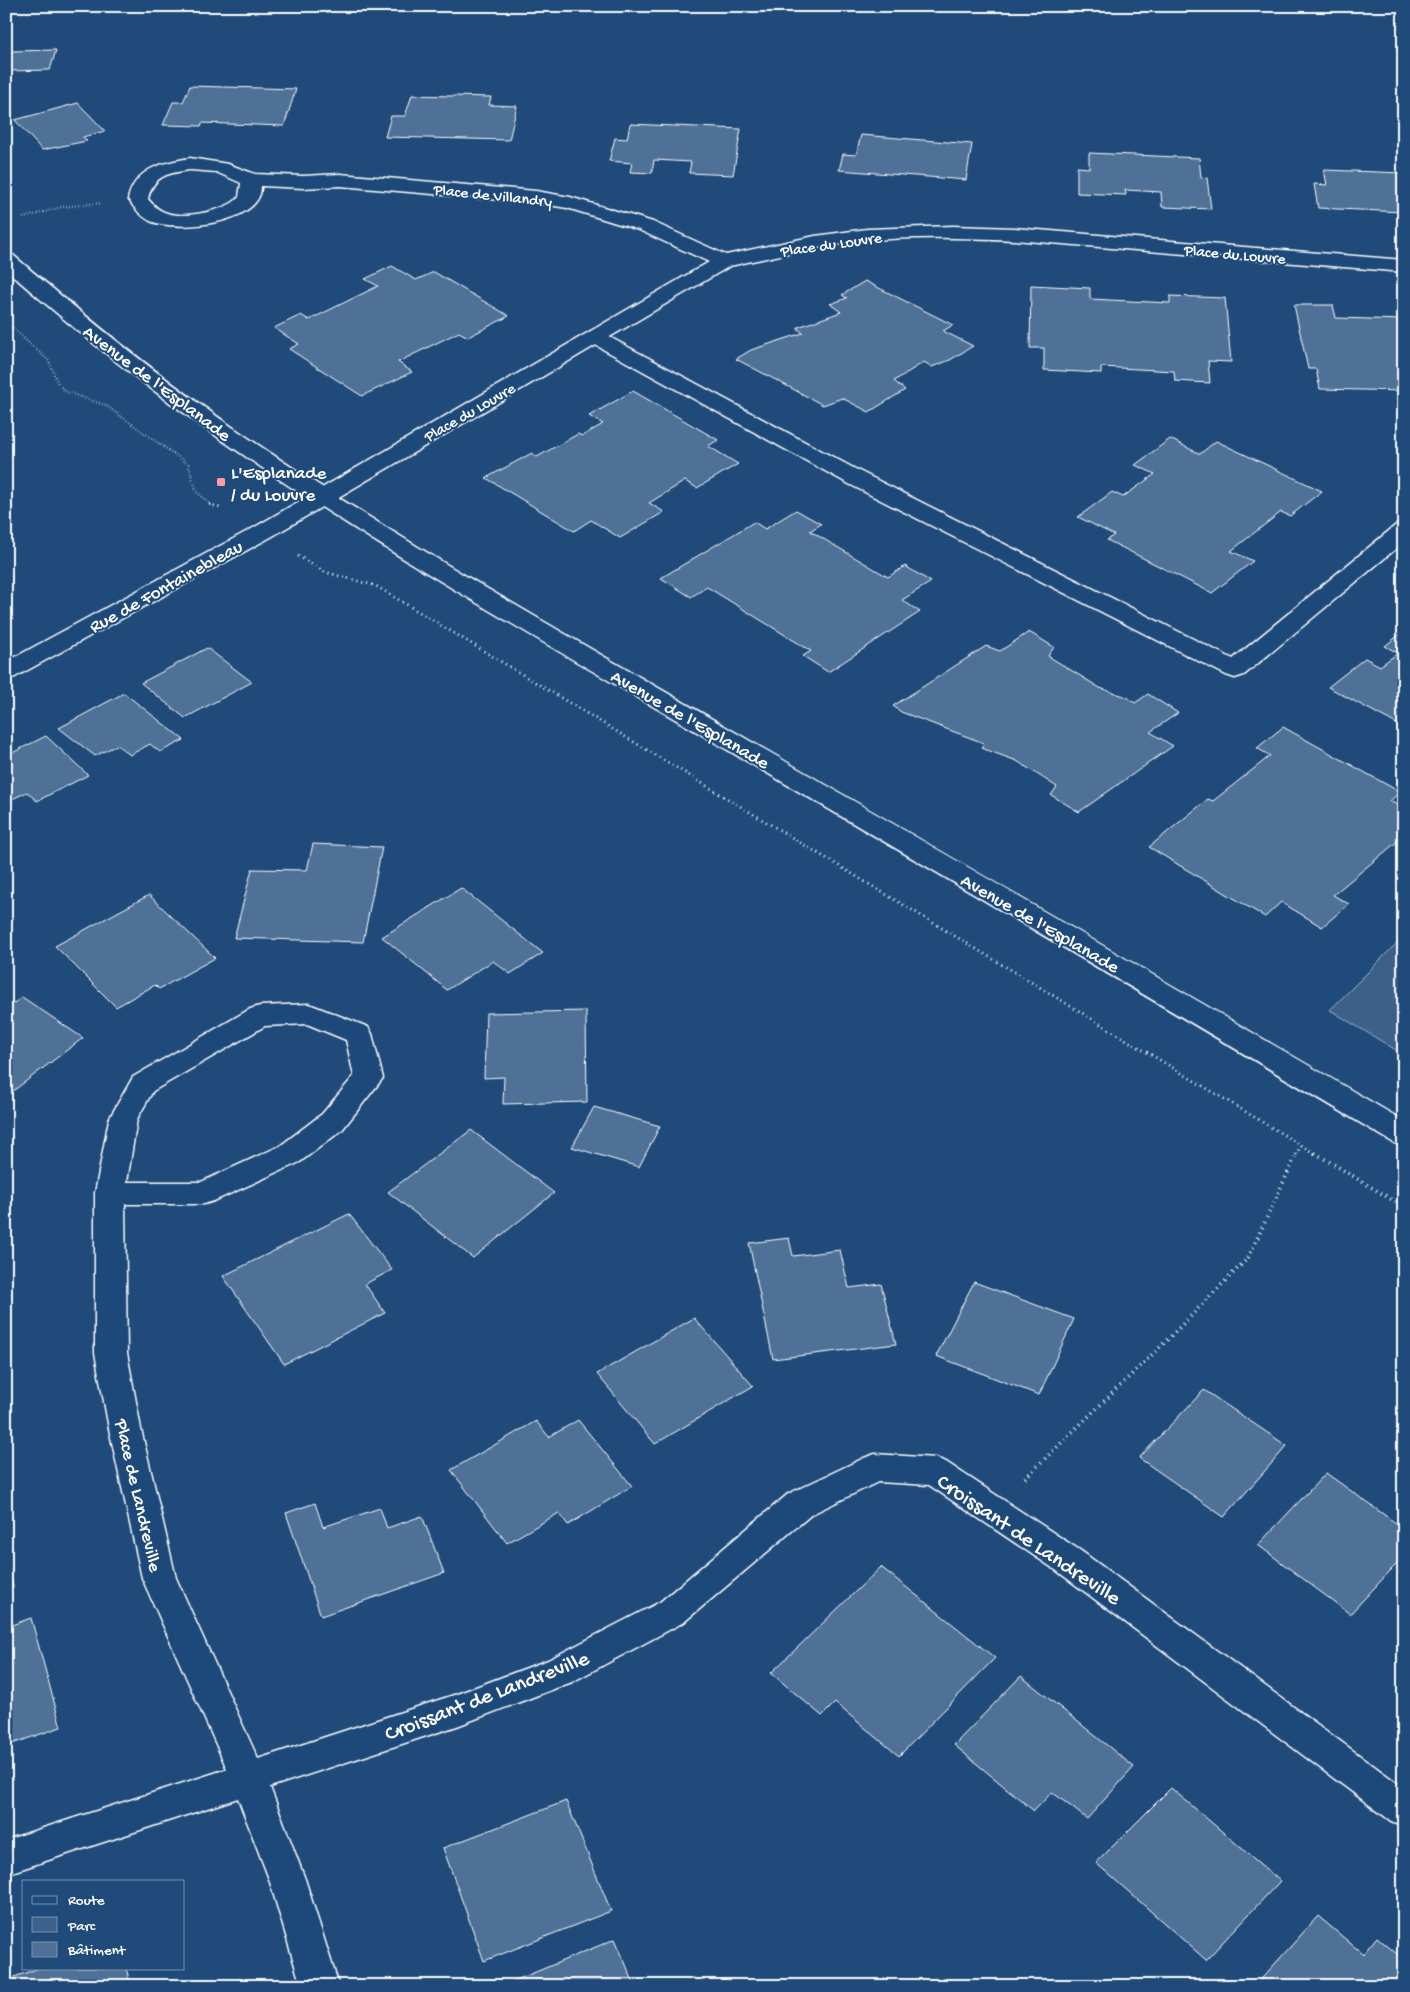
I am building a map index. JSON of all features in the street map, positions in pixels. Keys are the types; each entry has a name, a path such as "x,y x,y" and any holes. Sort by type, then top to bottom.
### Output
{"street":[{"name":"Place de Villandry","path":"251,180 253,189 248,198 236,211 218,216 178,222 159,218 146,210 138,199 140,188 146,179 158,172 172,167 207,164 222,167 251,180 303,182 340,180 536,197 570,203 646,226 724,261"},
{"name":"Place du Louvre","path":"322,496 724,261 815,242 867,235 953,232 1014,234 1404,266"},
{"name":"Avenue de l'Esplanade","path":"6,259 85,328 126,360 263,459 396,543 624,679 1404,1135"},
{"path":"595,337 853,477 1235,670 1404,530"},
{"name":"Rue de Fontainebleau","path":"6,672 263,532 322,496"},
{"name":"Place de Landreville","path":"110,1192 204,1193 290,1154 332,1122 370,1078 358,1034 309,1014 260,1016 143,1084 123,1119 110,1192 111,1352 124,1429 159,1578 249,1779"},
{"name":"Croissant de Landreville","path":"6,1857 457,1710 560,1671 672,1612 800,1504 875,1468 935,1472 1069,1561 1404,1809"},
{"path":"249,1779 286,1879 320,1986"}],"path":[{"path":"23,218 62,207 102,203"},
{"path":"6,322 49,361 58,384 66,392 105,405 119,414 188,464 192,470 195,488 200,497 210,504 230,510"},
{"path":"295,554 307,564 322,572 338,578 376,586 1404,1207"},
{"path":"992,1510 1161,1346 1248,1258 1301,1145"}],"green space":[{"path":"1404,936 1404,1055 1330,1010"}],"building":[{"path":"56,50 50,70 6,71 12,51"},
{"path":"190,86 296,89 284,126 202,123 201,126 163,125 173,102 183,102"},
{"path":"412,95 491,97 489,105 517,106 509,140 385,137 391,116 405,116"},
{"path":"78,103 105,131 83,137 87,141 42,150 15,120"},
{"path":"630,124 741,129 733,175 689,173 691,162 654,160 652,173 630,172 632,163 609,161 615,138 627,139"},
{"path":"861,135 972,144 966,180 839,170 843,154 856,155"},
{"path":"1089,153 1199,158 1201,177 1207,178 1211,209 1162,207 1161,192 1125,190 1126,195 1077,193 1077,167 1089,168"},
{"path":"1324,170 1404,173 1404,220 1402,212 1318,208 1314,184 1327,185"},
{"path":"392,266 416,280 434,272 509,316 468,337 459,332 398,362 412,372 362,396 289,349 299,344 274,328 301,315 309,320 378,286 365,279"},
{"path":"865,281 953,325 943,331 973,346 950,360 932,367 924,362 894,381 905,390 869,412 842,398 823,405 736,359 751,350 803,333 797,328 841,312 830,304 847,298 842,295"},
{"path":"1031,285 1090,288 1090,299 1170,303 1170,296 1225,298 1231,362 1208,361 1210,383 1175,381 1174,371 1101,367 1101,373 1044,370 1044,348 1030,348"},
{"path":"1294,305 1333,305 1336,318 1404,320 1404,391 1320,389 1316,369 1308,369"},
{"path":"633,391 718,440 708,446 738,464 697,488 685,481 649,503 664,512 620,538 591,520 574,531 486,478 532,453 537,457 578,434 582,436 603,424 589,416"},
{"path":"1170,439 1200,454 1216,441 1322,491 1290,516 1281,512 1231,551 1253,561 1212,593 1107,540 1114,535 1078,517 1112,492 1123,497 1155,474 1135,465"},
{"path":"796,510 821,524 810,531 888,577 905,566 931,582 902,600 920,612 828,672 803,656 811,651 707,587 691,597 661,578 754,522 765,529"},
{"path":"1404,631 1404,728 1328,687 1365,658 1380,666 1398,653 1385,646"},
{"path":"1029,632 1054,647 1048,656 1100,688 1127,697 1135,703 1148,694 1178,713 1150,732 1173,746 1079,812 1051,795 1057,787 1017,761 981,748 984,743 901,712 893,706 986,646 1000,651"},
{"path":"207,648 252,682 185,718 141,683"},
{"path":"124,693 184,740 160,752 150,744 130,755 117,745 95,756 59,728"},
{"path":"1283,727 1400,792 1390,801 1404,809 1404,836 1333,895 1349,904 1322,927 1281,902 1265,917 1149,847 1208,799 1213,801 1270,756 1257,748"},
{"path":"46,736 88,775 37,801 27,792 6,802 6,756"},
{"path":"313,844 382,847 363,942 234,938 252,869 307,870"},
{"path":"461,888 543,953 510,974 493,961 447,990 382,937"},
{"path":"149,895 215,958 159,989 155,985 116,1007 55,946"},
{"path":"22,997 83,1038 9,1094 6,1093 6,1009"},
{"path":"586,1011 587,1102 503,1104 504,1077 484,1078 486,1013"},
{"path":"594,1107 660,1126 639,1167 572,1147"},
{"path":"471,1130 554,1193 473,1258 388,1192"},
{"path":"349,1214 392,1270 365,1284 385,1313 284,1364 223,1276"},
{"path":"789,1238 793,1256 840,1250 849,1288 881,1284 896,1344 773,1359 749,1243"},
{"path":"974,1282 1074,1319 1039,1395 936,1356"},
{"path":"694,1318 753,1386 655,1444 597,1374"},
{"path":"1204,1390 1287,1446 1224,1517 1139,1458"},
{"path":"578,1420 632,1486 568,1525 559,1513 507,1543 451,1470 536,1421 549,1437"},
{"path":"1326,1473 1404,1529 1404,1556 1350,1614 1258,1545"},
{"path":"315,1503 323,1527 380,1508 387,1528 422,1516 444,1573 321,1616 286,1513"},
{"path":"6,1553 13,1587 6,1589"},
{"path":"881,1567 995,1658 899,1756 835,1703 822,1716 771,1673"},
{"path":"31,1618 61,1727 6,1746 6,1627"},
{"path":"1021,1676 1134,1767 1087,1819 1052,1792 1034,1811 954,1745"},
{"path":"1171,1788 1280,1881 1206,1960 1096,1863"},
{"path":"566,1801 611,1911 484,1961 443,1848"},
{"path":"1318,1916 1363,1954 1377,1937 1404,1960 1404,1986 1255,1986"},
{"path":"615,1939 635,1986 502,1986"},
{"path":"34,1970 127,1970 131,1986 10,1986 9,1979"}],"place":[{"name":"L'Esplanade / du Louvre","path":"221,482"}]}
